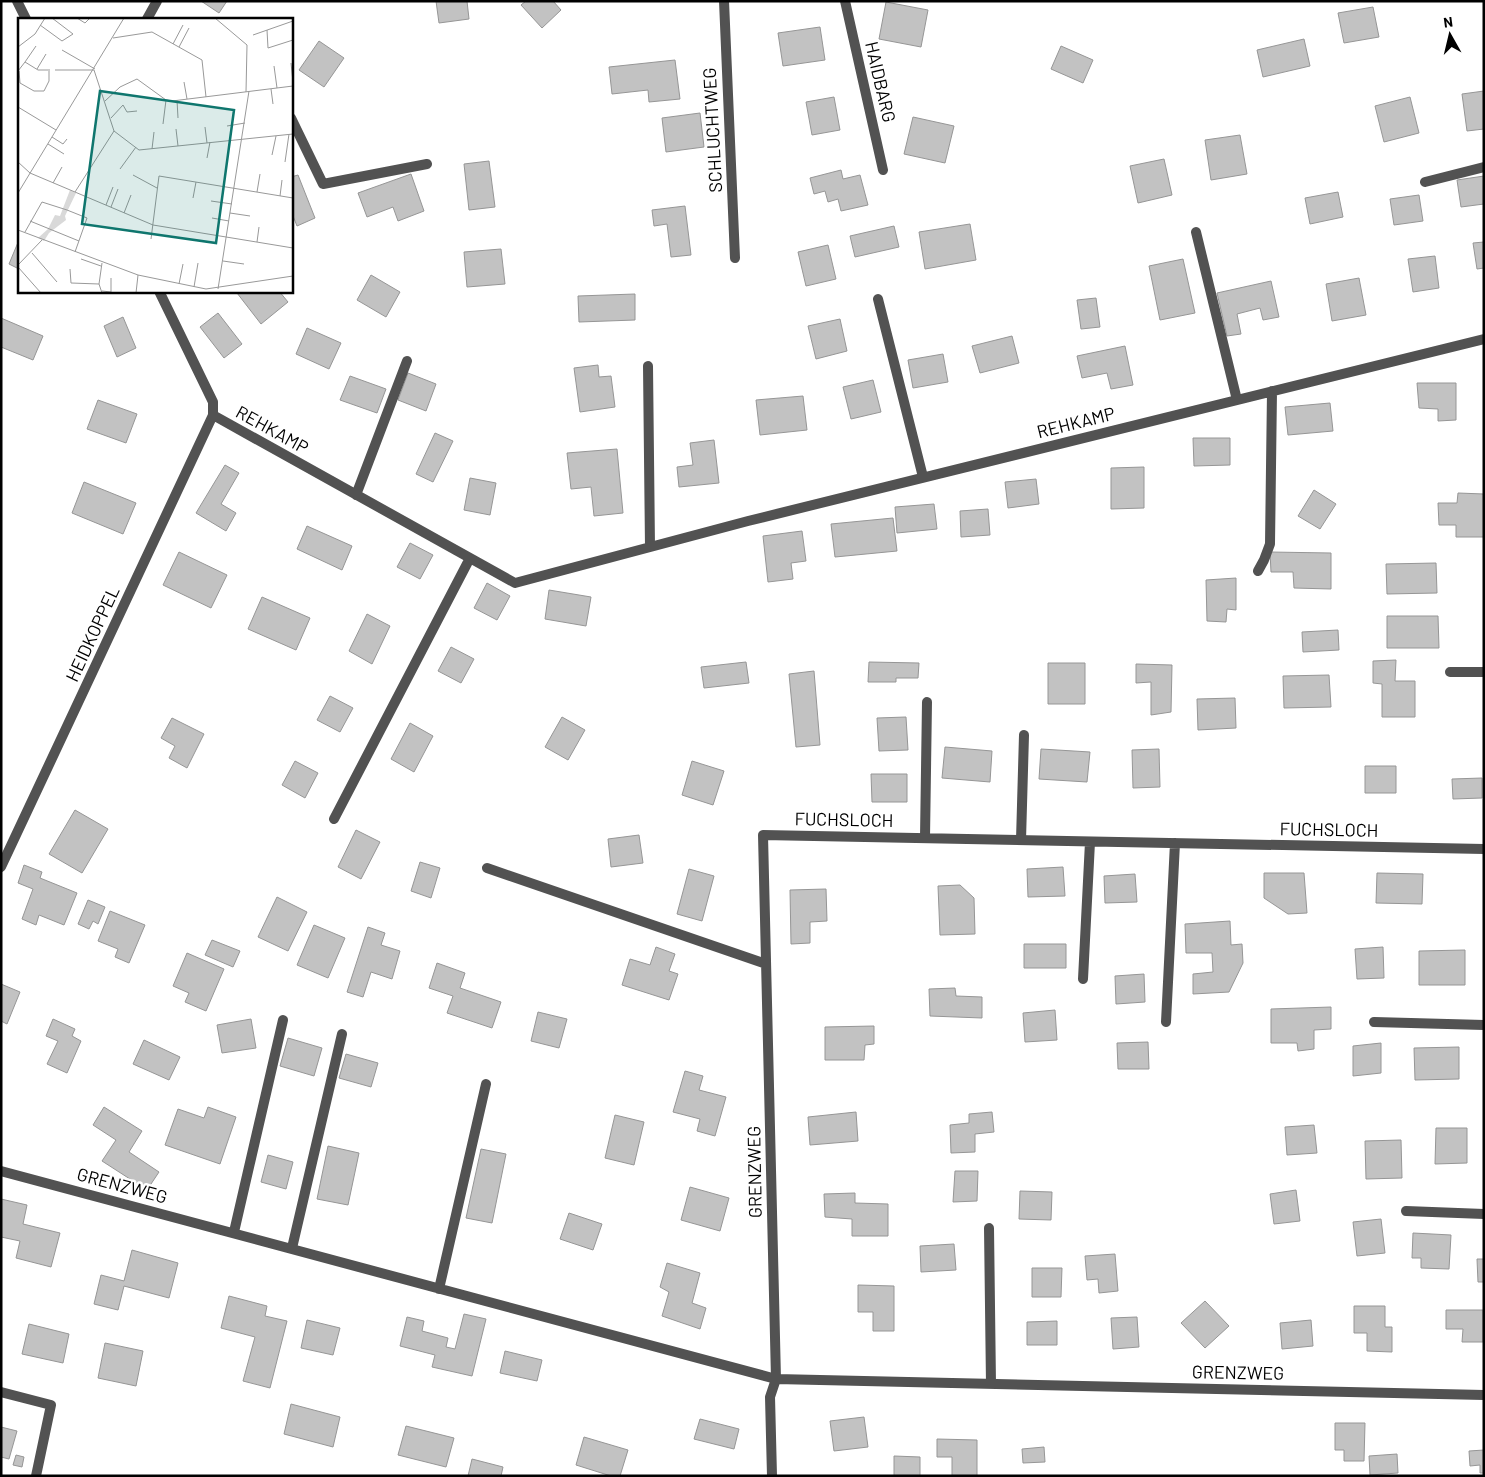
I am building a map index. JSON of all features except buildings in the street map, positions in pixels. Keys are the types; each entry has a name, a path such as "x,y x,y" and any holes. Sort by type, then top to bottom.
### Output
{"street":[{"path":"17,1 26,18"},
{"path":"148,18 158,1"},
{"name":"SCHLUCHTWEG","path":"724,1 735,258"},
{"name":"HAIDBARG","path":"845,1 883,170"},
{"path":"292,120 323,184 427,164"},
{"path":"1425,182 1484,167"},
{"path":"1196,232 1237,400"},
{"name":"REHKAMP","path":"159,292 212,402 213,415 515,582 923,477 1484,339"},
{"path":"878,299 923,477"},
{"path":"356,495 406,361"},
{"path":"648,366 650,546"},
{"path":"1258,571 1270,544 1272,391"},
{"name":"HEIDKOPPEL","path":"1,867 213,415"},
{"path":"334,819 470,558"},
{"path":"1450,672 1484,672"},
{"path":"925,838 927,702"},
{"path":"1021,840 1024,735"},
{"name":"FUCHSLOCH","path":"763,835 1484,849"},
{"name":"GRENZWEG","path":"763,835 776,1379 770,1397 772,1476"},
{"path":"1083,979 1090,842"},
{"path":"1166,1022 1174,843"},
{"path":"487,868 766,964"},
{"path":"234,1232 283,1020"},
{"path":"1374,1022 1484,1025"},
{"path":"292,1248 342,1034"},
{"path":"439,1289 486,1084"},
{"name":"GRENZWEG","path":"1,1171 776,1379 1484,1394"},
{"path":"1406,1211 1484,1214"},
{"path":"989,1228 991,1384"},
{"path":"1,1392 51,1404 36,1476"}]}
